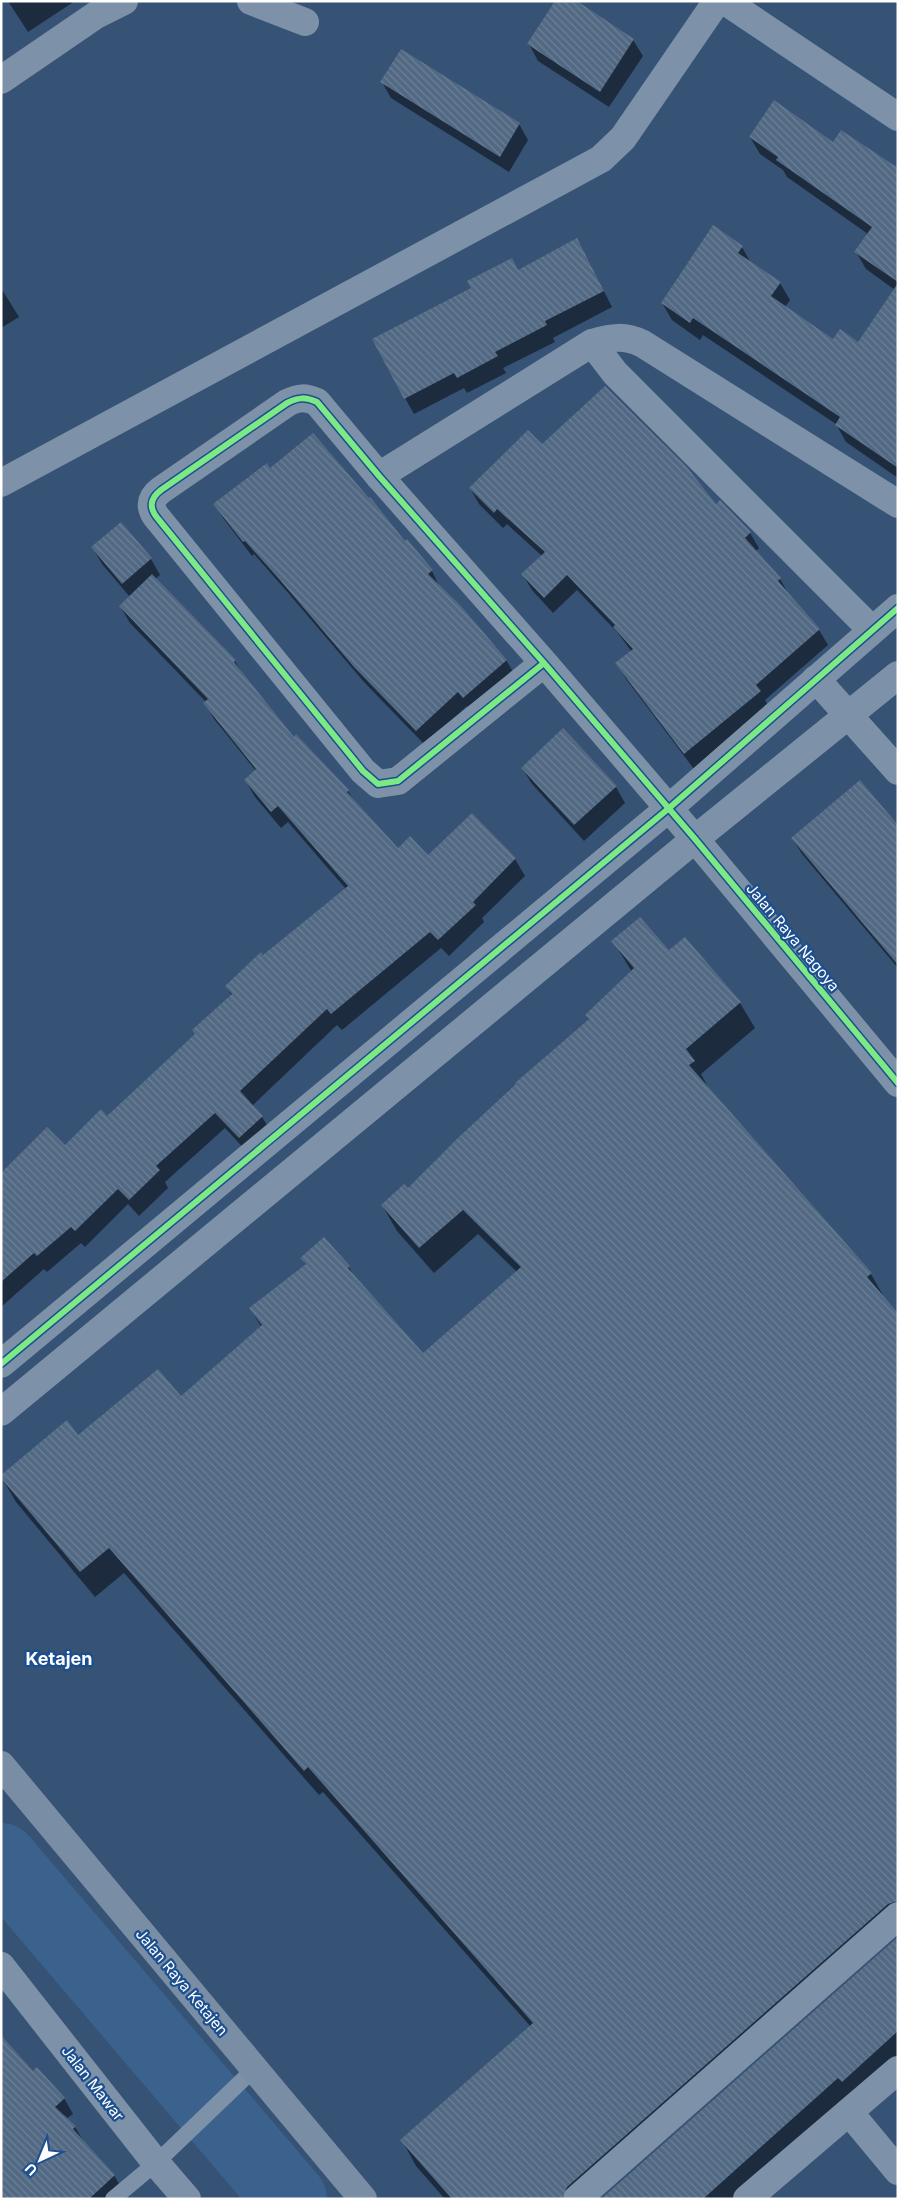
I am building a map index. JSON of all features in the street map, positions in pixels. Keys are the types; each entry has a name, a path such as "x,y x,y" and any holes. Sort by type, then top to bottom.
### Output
{"street":[{"path":"1,80 96,15 124,1"},
{"path":"251,1 305,22"},
{"path":"1,483 601,159 623,138 717,1"},
{"path":"725,1 898,117"},
{"path":"379,476 592,343 608,338 620,337 632,339 643,344 898,504"},
{"path":"592,343 615,372 872,630"},
{"name":"Jalan Raya Nagoya","path":"544,663 398,781 378,784 363,771 159,520 151,508 154,496 287,403 298,398 307,397 317,402 379,476 544,663 695,839 898,1083"},
{"path":"1,1364 668,809 898,608"},
{"path":"1,1412 695,839 898,675"},
{"path":"816,680 898,771"},
{"name":"Jalan Raya Ketajen","path":"1,1765 363,2199"},
{"path":"577,2199 898,1916"},
{"name":"Jalan Mawar","path":"1,1966 160,2159 187,2199"},
{"path":"747,2199 898,2070"},
{"path":"849,2112 898,2171"}],"lane":[{"path":"113,2199 160,2159 255,2068"}],"building":[{"path":"555,1 577,1 634,39 600,92 527,44"},
{"path":"401,49 520,123 500,157 380,82"},
{"path":"774,100 833,142 841,130 898,168 898,282 854,252 872,227 776,160 778,157 749,137"},
{"path":"713,225 743,246 738,253 781,282 771,296 833,339 840,329 858,342 898,283 898,468 835,425 840,417 693,318 690,323 661,303"},
{"path":"577,238 604,291 545,321 547,325 495,352 498,356 457,378 454,373 404,399 372,339 471,288 467,281 512,258 518,270"},
{"path":"605,386 687,467 716,504 720,500 751,532 745,538 781,578 778,581 820,629 756,685 761,691 684,754 615,663 633,649 613,627 615,625 567,575 544,598 521,574 545,552 497,509 494,513 469,488 528,430 542,444"},
{"path":"313,433 370,497 405,541 407,539 433,570 428,574 461,606 507,660 463,698 458,692 416,731 354,667 280,580 245,541 243,542 213,504 267,463 270,468"},
{"path":"121,522 152,558 122,584 91,547"},
{"path":"152,574 236,660 234,662 294,737 296,734 349,790 347,792 398,848 410,836 428,855 472,813 516,858 473,902 476,905 438,940 430,932 331,1014 327,1009 240,1091 263,1116 239,1138 215,1113 156,1166 160,1170 129,1200 118,1189 75,1231 71,1227 37,1256 34,1253 1,1282 1,1173 47,1127 65,1145 101,1109 107,1116 195,1034 192,1030 232,994 225,986 261,952 263,955 348,886 278,806 271,812 244,780 256,769 203,703 208,699 119,606"},
{"path":"563,728 617,786 574,825 521,768"},
{"path":"860,780 898,825 898,965 791,838"},
{"path":"640,917 669,950 685,937 741,1002 686,1049 695,1061 689,1065 872,1273 867,1277 898,1313 898,1901 888,1904 567,2187 562,2199 452,2199 400,2140 533,2023 308,1767 304,1771 109,1548 80,1572 1,1478 1,1475 67,1420 78,1435 158,1369 181,1396 262,1325 249,1308 306,1264 300,1258 324,1237 350,1266 348,1268 423,1353 521,1267 463,1210 419,1248 381,1205 404,1184 408,1188 515,1083 589,1019 585,1015 634,968 611,941"},
{"path":"898,1937 898,2031 842,2082 838,2078 703,2199 601,2199"},
{"path":"1,2035 33,2071 37,2067 65,2098 55,2107 76,2126 73,2129 115,2175 89,2199 1,2199"}],"waterway":[{"path":"1,1860 290,2199"}],"cycle path":[{"path":"544,663 398,781 378,784 363,771 156,516 153,512 152,501 161,490 287,403 302,398 317,402 379,476 544,663 695,839 898,1083"},
{"path":"1,1364 668,809 898,608"}],"district":[{"name":"Ketajen","path":"59,1658"}]}
